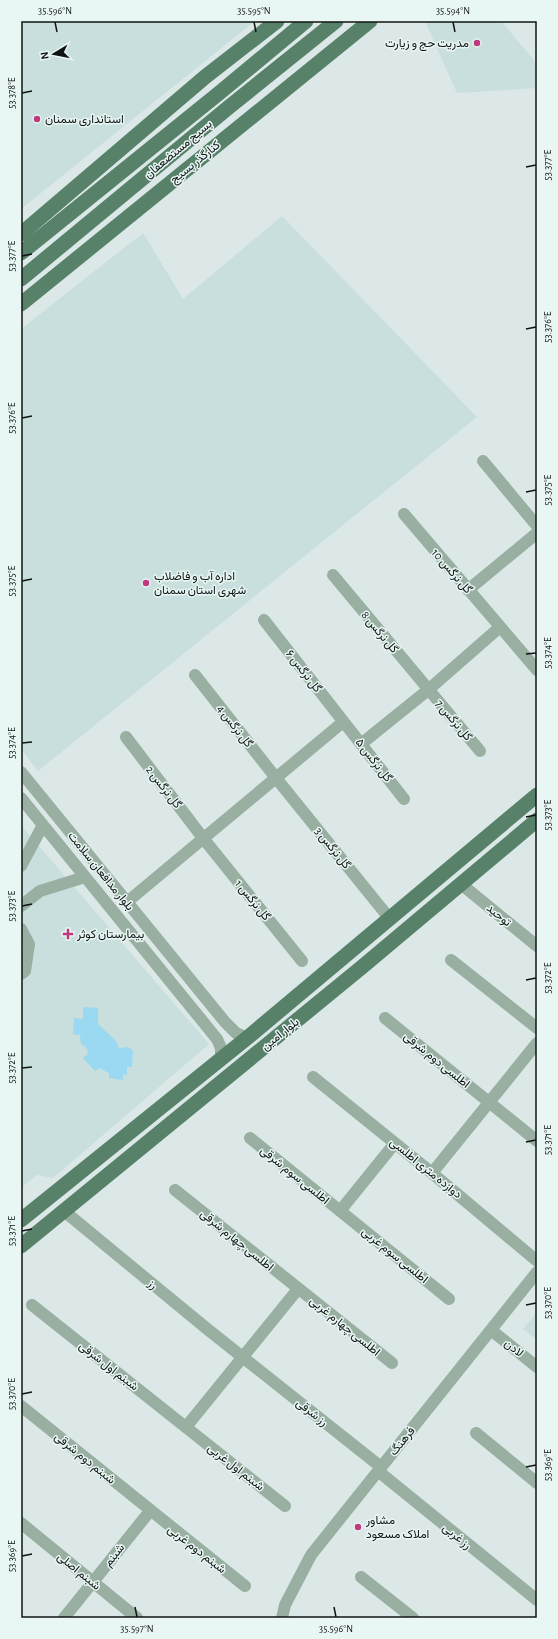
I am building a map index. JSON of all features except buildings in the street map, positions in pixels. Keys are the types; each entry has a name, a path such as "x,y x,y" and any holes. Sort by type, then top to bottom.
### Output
{"main road":[{"path":"21,234 205,77 278,21"},
{"name":"بسیج مستضعفان","path":"21,253 306,21"},
{"name":"بسیج مستضعفان","path":"21,279 233,103 336,21"},
{"name":"کنارگذر بسیج","path":"21,304 370,21"},
{"path":"223,90 233,103"},
{"name":"بلوار امین","path":"21,1220 246,1038 537,795"},
{"name":"بلوار امین","path":"21,1246 362,967 537,820"},
{"path":"349,953 362,967"},
{"path":"133,1128 146,1144"}],"street":[{"path":"483,461 537,526"},
{"name":"گل نرگس 10","path":"404,514 537,670"},
{"path":"468,590 537,533"},
{"name":"گل نرگس 8","path":"333,574 428,690"},
{"name":"گل نرگس ۶","path":"264,620 343,722"},
{"path":"361,744 428,690 500,627"},
{"name":"گل نرگس 4","path":"195,675 276,778"},
{"name":"گل نرگس 7","path":"428,690 480,751"},
{"path":"127,902 343,722"},
{"name":"گل نرگس ۵","path":"343,722 404,799"},
{"name":"گل نرگس 2","path":"126,737 203,838"},
{"name":"بلوار مدافعان سلامت","path":"21,772 225,1022 236,1033 246,1038"},
{"name":"گل نرگس 3","path":"276,778 390,919"},
{"name":"بلوار مدافعان سلامت","path":"21,798 212,1033 221,1048 221,1058"},
{"path":"21,866 43,825"},
{"name":"گل نرگس 1","path":"203,838 302,962"},
{"path":"21,906 40,891 85,877"},
{"name":"توحید","path":"461,884 537,946"},
{"path":"21,929 30,944 25,971 21,974"},
{"path":"452,960 537,1028"},
{"name":"اطلسی دوم شرقی","path":"385,1018 537,1141"},
{"path":"212,1033 219,1033 225,1022"},
{"path":"432,1173 537,1043"},
{"name":"دوازده متری اطلسی","path":"313,1076 537,1261"},
{"name":"اطلسی سوم شرقی","path":"250,1138 340,1212"},
{"path":"340,1212 396,1143"},
{"name":"اطلسی چهارم شرقی","path":"175,1190 298,1289"},
{"name":"رز","path":"64,1211 243,1358"},
{"name":"اطلسی سوم غربی","path":"340,1212 449,1299"},
{"name":"فرهنگ","path":"282,1618 285,1605 311,1555 537,1272"},
{"path":"186,1428 298,1289"},
{"name":"اطلسی چهارم غربی","path":"298,1289 392,1363"},
{"name":"شبنم اول شرقی","path":"32,1305 186,1428"},
{"name":"لادن","path":"491,1330 537,1367"},
{"name":"رز شرقی","path":"243,1358 380,1469"},
{"name":"شبنم دوم شرقی","path":"21,1406 150,1511"},
{"name":"شبنم اول غربی","path":"186,1428 285,1506"},
{"path":"476,1434 537,1483"},
{"name":"رز غربی","path":"380,1469 537,1599"},
{"name":"شبنم","path":"64,1618 150,1511"},
{"name":"شبنم دوم غربی","path":"150,1511 245,1586"},
{"name":"شبنم اصلی","path":"21,1523 137,1618"},
{"path":"361,1577 413,1618"}],"shaded area":[{"path":"21,21 255,21 21,209"},
{"name":"مدریت حج و زیارت","path":"425,21 501,21 537,64 537,88 457,93"},
{"name":"اداره آب و فاضلاب شهری استان سمنان","path":"282,216 477,417 38,771 21,749 21,329 143,233 183,299"},
{"name":"بیمارستان کوثر","path":"21,825 209,1044 53,1178 37,1175 21,1188"},
{"path":"537,1312 537,1340 523,1329"}],"place":[{"name":"مدریت حج و زیارت","path":"477,43"},
{"name":"استانداری سمنان","path":"37,119"},
{"name":"اداره آب و فاضلاب شهری استان سمنان","path":"146,583"},
{"name":"بیمارستان کوثر","path":"68,934"},
{"name":"مشاور املاک مسعود","path":"358,1527"}]}
